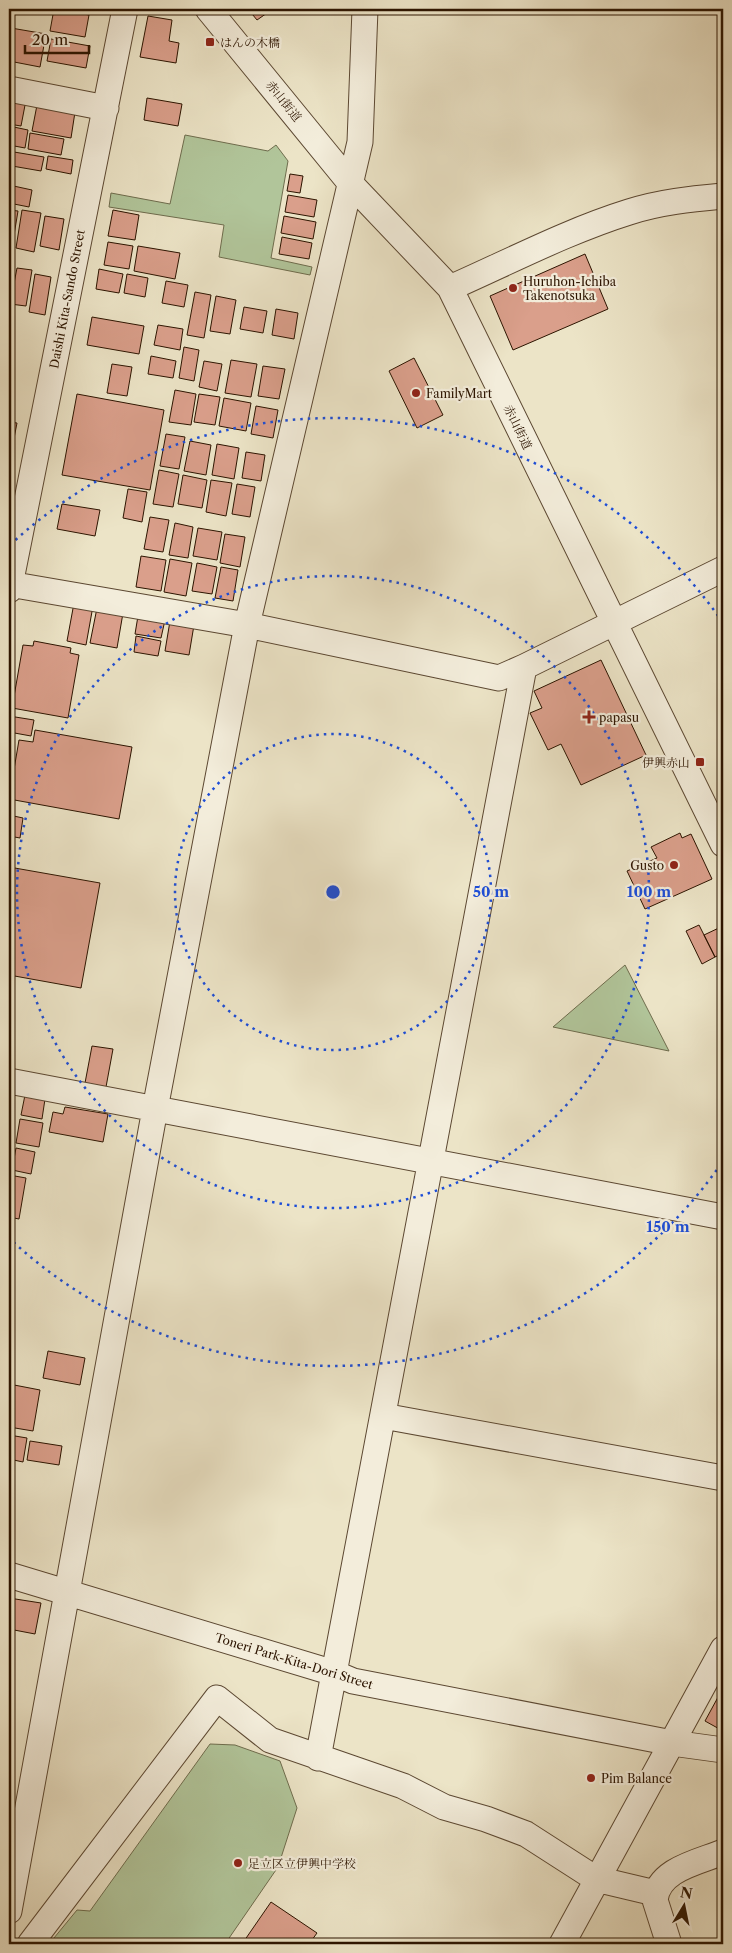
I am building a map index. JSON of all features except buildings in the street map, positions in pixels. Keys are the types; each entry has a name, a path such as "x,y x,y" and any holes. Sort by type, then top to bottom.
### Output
{"street":[{"name":"Daishi Kita-Sando Street","path":"9,586 125,9"},
{"name":"赤山街道","path":"208,9 351,184 450,288 723,844"},
{"path":"9,1911 155,1109 248,626 360,142 366,9"},
{"path":"9,89 106,108"},
{"path":"450,288 582,229 630,211 678,200 723,196"},
{"path":"9,586 248,626 499,678 723,569"},
{"path":"318,1758 524,667"},
{"path":"9,1081 723,1217"},
{"path":"383,1416 723,1478"},
{"name":"Toneri Park-Kita-Dori Street","path":"9,1575 334,1673 353,1682 672,1743 723,1750"},
{"path":"562,1944 723,1649"},
{"path":"30,1944 217,1698 270,1740 402,1786 444,1808 486,1819 526,1834 596,1879 655,1893"},
{"path":"669,1944 655,1900 655,1893 667,1875 723,1852"}],"green space":[{"path":"185,135 268,151 276,145 288,161 271,258 312,267 310,275 219,257 224,225 109,207 111,193 170,204"},
{"path":"625,965 669,1051 553,1027"},
{"path":"210,1744 235,1745 280,1761 297,1808 278,1867 225,1944 49,1944 77,1910 90,1911"}],"place":[{"name":"はんの木橋","path":"210,42"},
{"name":"Huruhon-Ichiba Takenotsuka","path":"513,288"},
{"name":"FamilyMart","path":"416,393"},
{"name":"papasu","path":"589,717"},
{"name":"伊興赤山","path":"700,762"},
{"name":"Gusto","path":"674,865"},
{"name":"Pim Balance","path":"591,1778"},
{"name":"足立区立伊興中学校","path":"238,1863"}]}
